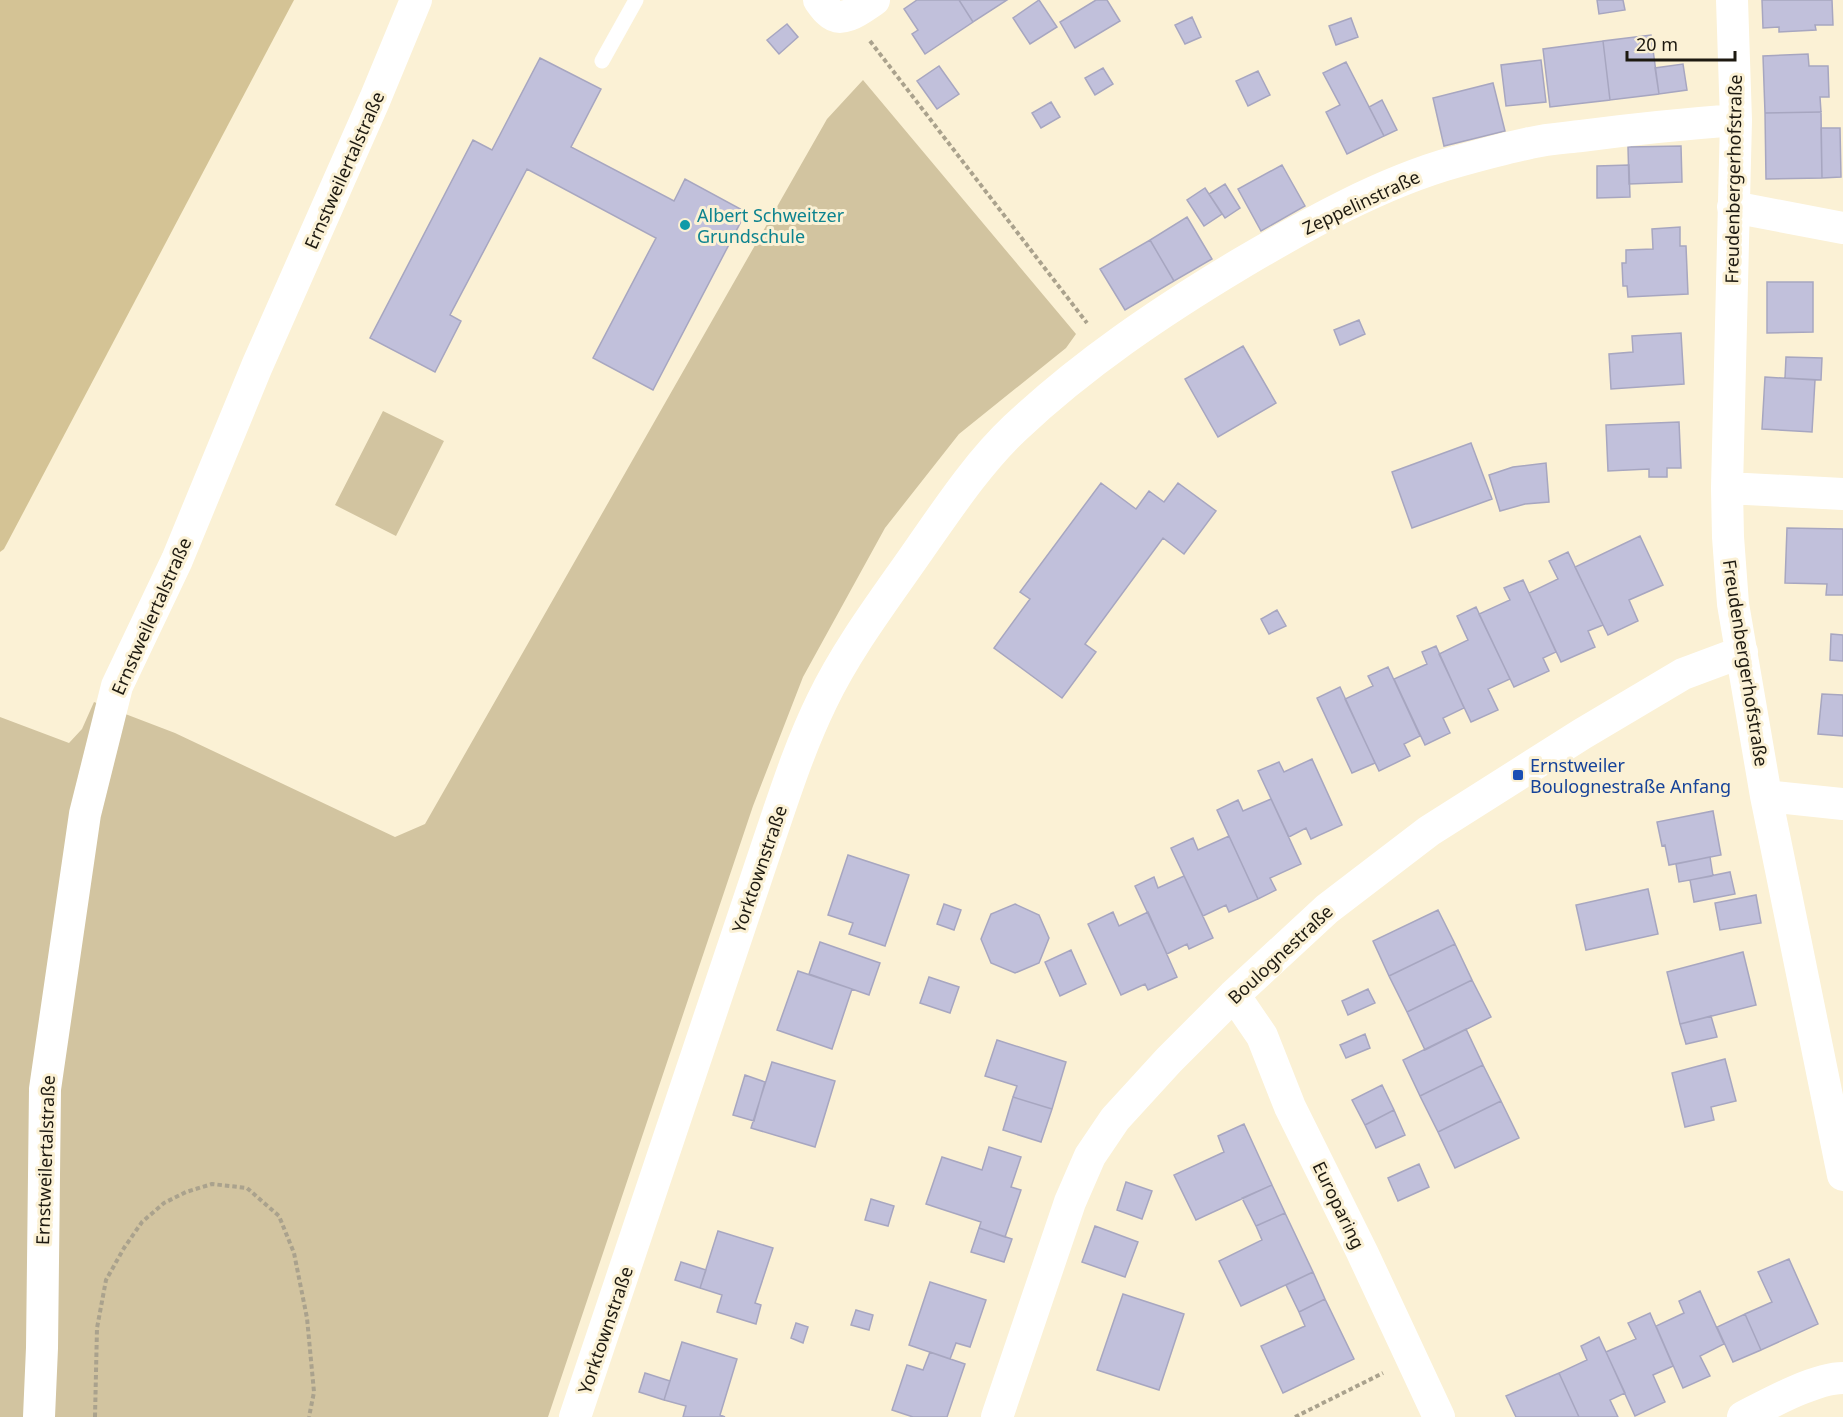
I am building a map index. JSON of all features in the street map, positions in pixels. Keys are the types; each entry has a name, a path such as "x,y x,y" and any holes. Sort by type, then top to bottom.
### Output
{"street":[{"name":"Ernstweilertalstraße","path":"39,1417 45,1089 85,814 117,686 177,560 257,366 375,99 416,0"},
{"path":"819,0 830,14 840,17 863,7"},
{"name":"Freudenbergerhofstraße","path":"1732,0 1736,120 1727,488 1733,604 1767,796 1843,1174"},
{"name":"Zeppelinstraße","path":"1062,385 1108,350 1195,291 1260,252 1340,209 1395,183 1452,162 1532,142 1625,130 1736,120"},
{"path":"1733,207 1843,228"},
{"name":"Yorktownstraße","path":"575,1417 796,761 822,700 860,635 978,468 1012,430 1062,385"},
{"path":"1727,488 1843,494"},
{"name":"Boulognestraße","path":"997,1417 1070,1202 1090,1156 1114,1119 1234,995 1327,909 1429,831 1582,734 1683,674 1742,652"},
{"path":"1767,796 1843,804"},
{"name":"Europaring","path":"1234,995 1262,1036 1290,1107 1413,1358 1439,1417"},
{"path":"1743,1417 1785,1396 1832,1378 1843,1378"}],"lane":[{"path":"602,61 636,0"}],"path":[{"path":"863,7 878,52 1108,350"},
{"path":"95,1417 97,1328 106,1280 142,1222 165,1203 186,1192 212,1184 247,1188 279,1216 294,1253 307,1318 314,1392 309,1417"},
{"path":"1295,1417 1413,1358"}],"shaded area":[{"path":"0,0 294,0 4,549 0,552"},
{"path":"863,80 1076,334 1066,348 959,434 885,528 803,677 753,806 548,1417 0,1417 0,717 69,743 82,729 94,702 175,733 395,837 425,824 827,119"},
{"path":"383,411 444,441 396,536 335,505"}],"building":[{"path":"917,0 959,0 973,22 925,54 912,34 918,30 904,9"},
{"path":"959,0 1007,0 973,22"},
{"path":"1039,0 1057,27 1030,44 1013,18"},
{"path":"1096,0 1107,0 1120,21 1075,48 1060,22"},
{"path":"1597,0 1623,0 1625,10 1599,14"},
{"path":"1762,0 1832,0 1833,25 1815,25 1816,30 1779,32 1779,27 1763,28"},
{"path":"1192,17 1201,37 1185,44 1175,25"},
{"path":"1351,18 1358,37 1336,45 1329,26"},
{"path":"787,24 798,37 779,54 767,40"},
{"path":"1651,35 1659,94 1610,100 1603,41"},
{"path":"1603,41 1610,100 1550,107 1543,49"},
{"path":"1808,54 1809,66 1828,66 1829,97 1820,97 1821,112 1765,113 1763,56"},
{"name":"Albert Schweitzer Grundschule","path":"540,58 601,89 571,147 674,201 685,179 746,212 653,390 593,358 656,238 527,169 450,315 461,321 435,372 370,338 473,140 492,150"},
{"path":"1541,60 1546,102 1506,106 1501,65"},
{"path":"1346,62 1384,136 1347,154 1326,112 1340,105 1323,73"},
{"path":"1683,64 1687,90 1659,94 1655,68"},
{"path":"939,66 959,94 937,109 917,81"},
{"path":"1103,68 1113,84 1095,95 1085,78"},
{"path":"1258,71 1270,95 1248,106 1236,81"},
{"path":"1493,83 1505,131 1444,146 1433,98"},
{"path":"1382,100 1397,130 1384,136 1369,107"},
{"path":"1051,102 1060,117 1041,128 1032,113"},
{"path":"1821,112 1822,178 1766,179 1765,113"},
{"path":"1821,128 1840,128 1841,177 1822,178"},
{"path":"1681,146 1682,182 1629,184 1628,147"},
{"path":"1282,165 1305,206 1261,231 1238,189"},
{"path":"1629,165 1630,197 1597,198 1597,166"},
{"path":"1225,184 1240,208 1225,218 1209,194"},
{"path":"1205,188 1222,214 1204,226 1187,200"},
{"path":"1187,217 1212,259 1174,281 1150,240"},
{"path":"1680,227 1680,246 1686,246 1688,294 1628,297 1627,286 1623,286 1622,263 1626,263 1626,250 1653,249 1652,229"},
{"path":"1150,240 1174,281 1125,310 1100,269"},
{"path":"1767,282 1813,282 1813,332 1767,333"},
{"path":"1359,320 1365,334 1340,345 1334,330"},
{"path":"1681,333 1684,384 1611,389 1609,354 1633,352 1632,336"},
{"path":"1243,346 1276,403 1218,437 1185,379"},
{"path":"1786,357 1822,358 1821,380 1785,378"},
{"path":"1765,377 1815,380 1812,432 1762,429"},
{"path":"1679,422 1681,468 1667,468 1667,477 1649,477 1649,469 1608,471 1606,425"},
{"path":"1471,443 1492,499 1412,528 1392,472"},
{"path":"1546,463 1549,502 1525,504 1500,511 1489,475 1513,467"},
{"path":"1101,483 1136,509 1149,491 1164,502 1178,483 1216,511 1184,554 1163,538 1085,644 1096,652 1062,698 994,648 1030,599 1020,592"},
{"path":"1787,528 1843,529 1843,595 1826,595 1827,584 1785,583"},
{"path":"1640,536 1663,585 1629,600 1638,621 1608,635 1575,567"},
{"path":"1568,552 1603,625 1588,631 1595,647 1561,662 1529,593 1558,579 1549,561"},
{"path":"1523,580 1556,652 1543,658 1549,671 1514,687 1479,614 1510,600 1504,588"},
{"path":"1476,607 1510,679 1488,689 1498,710 1471,722 1439,654 1468,640 1457,616"},
{"path":"1277,610 1286,626 1269,634 1261,619"},
{"path":"1831,634 1843,635 1843,661 1830,660"},
{"path":"1436,646 1464,708 1443,718 1450,733 1425,745 1394,679 1427,664 1422,652"},
{"path":"1388,667 1420,736 1404,744 1410,756 1379,771 1345,699 1373,686 1368,676"},
{"path":"1340,687 1375,763 1352,773 1317,698"},
{"path":"1822,694 1843,695 1843,736 1818,734"},
{"path":"1312,759 1342,825 1311,839 1306,828 1289,837 1258,771 1279,762 1284,772"},
{"path":"1271,799 1301,864 1270,878 1276,890 1258,899 1217,810 1238,800 1243,811"},
{"path":"1713,811 1721,855 1669,865 1657,822"},
{"path":"1229,836 1258,899 1229,912 1226,905 1203,916 1171,848 1193,838 1198,850"},
{"path":"848,855 909,875 885,946 849,934 853,923 828,915"},
{"path":"1710,857 1713,876 1679,882 1676,864"},
{"path":"1730,872 1735,894 1694,902 1690,880"},
{"path":"1184,876 1213,938 1189,949 1187,944 1167,954 1135,886 1154,877 1158,888"},
{"path":"1648,889 1658,934 1586,950 1576,905"},
{"path":"1756,895 1761,923 1720,930 1715,903"},
{"path":"944,904 961,910 954,930 937,924"},
{"path":"1015,904 1039,915 1049,938 1039,963 1015,973 991,963 981,939 991,914"},
{"path":"1438,910 1455,944 1389,976 1373,941"},
{"path":"1113,912 1119,926 1148,912 1177,977 1148,990 1145,984 1121,995 1088,924"},
{"path":"820,942 880,963 869,995 809,974"},
{"path":"1455,944 1472,980 1407,1012 1389,976"},
{"path":"1071,950 1086,984 1060,996 1045,962"},
{"path":"1743,952 1756,1005 1680,1024 1667,972"},
{"path":"798,971 852,989 832,1049 777,1030"},
{"path":"929,977 959,987 950,1013 920,1003"},
{"path":"1472,980 1491,1017 1425,1050 1407,1012"},
{"path":"1368,989 1375,1003 1348,1015 1342,1001"},
{"path":"1711,1016 1717,1037 1686,1044 1680,1024"},
{"path":"1466,1029 1483,1065 1420,1096 1403,1060"},
{"path":"1365,1034 1370,1048 1346,1058 1340,1045"},
{"path":"997,1040 1066,1062 1052,1109 1013,1097 1017,1086 985,1076"},
{"path":"1725,1059 1736,1101 1711,1107 1714,1120 1685,1127 1672,1073"},
{"path":"772,1062 835,1081 815,1147 751,1128"},
{"path":"1483,1065 1501,1101 1438,1132 1420,1096"},
{"path":"745,1075 765,1082 754,1121 733,1115"},
{"path":"1382,1085 1394,1110 1365,1125 1352,1100"},
{"path":"1013,1097 1052,1109 1041,1142 1003,1130"},
{"path":"1501,1101 1519,1138 1455,1168 1438,1132"},
{"path":"1394,1110 1405,1135 1376,1148 1365,1125"},
{"path":"1244,1124 1272,1185 1196,1220 1174,1175 1224,1152 1218,1136"},
{"path":"989,1147 1021,1157 1011,1187 1021,1190 1005,1237 979,1228 981,1222 926,1204 942,1157 982,1170"},
{"path":"1419,1164 1429,1187 1398,1201 1388,1178"},
{"path":"1126,1182 1152,1191 1142,1219 1117,1210"},
{"path":"1272,1185 1285,1213 1256,1226 1242,1198"},
{"path":"871,1199 894,1206 888,1226 865,1220"},
{"path":"1285,1213 1313,1272 1241,1306 1219,1261 1262,1240 1256,1226"},
{"path":"1095,1226 1138,1242 1125,1277 1082,1262"},
{"path":"979,1228 1012,1239 1004,1262 971,1252"},
{"path":"718,1231 773,1248 755,1303 761,1305 756,1324 717,1312 722,1295 700,1288"},
{"path":"1789,1259 1818,1324 1761,1350 1745,1314 1772,1302 1758,1272"},
{"path":"681,1262 706,1270 700,1288 675,1280"},
{"path":"1313,1272 1325,1299 1299,1312 1286,1285"},
{"path":"930,1282 986,1300 970,1347 956,1343 950,1359 909,1345"},
{"path":"1700,1291 1724,1344 1700,1356 1710,1376 1683,1388 1656,1326 1684,1313 1679,1301"},
{"path":"1123,1294 1184,1314 1159,1390 1097,1370"},
{"path":"1325,1299 1354,1359 1283,1393 1261,1346 1305,1326 1299,1312"},
{"path":"856,1310 873,1315 869,1330 851,1325"},
{"path":"1650,1313 1673,1366 1653,1375 1665,1402 1635,1416 1606,1352 1636,1339 1628,1323"},
{"path":"1745,1314 1761,1350 1733,1362 1717,1327"},
{"path":"796,1323 808,1327 803,1343 791,1338"},
{"path":"1599,1337 1625,1393 1610,1400 1618,1417 1579,1417 1559,1373 1587,1360 1581,1346"},
{"path":"682,1342 737,1359 720,1415 725,1417 683,1417 686,1406 664,1400"},
{"path":"930,1352 965,1364 947,1417 913,1417 892,1410 907,1365 923,1370"},
{"path":"645,1373 670,1381 664,1400 639,1392"},
{"path":"1559,1373 1579,1417 1516,1417 1506,1396"}],"place":[{"name":"Albert Schweitzer Grundschule","path":"685,225"},
{"name":"Ernstweiler Boulognestraße Anfang","path":"1518,775"}]}
